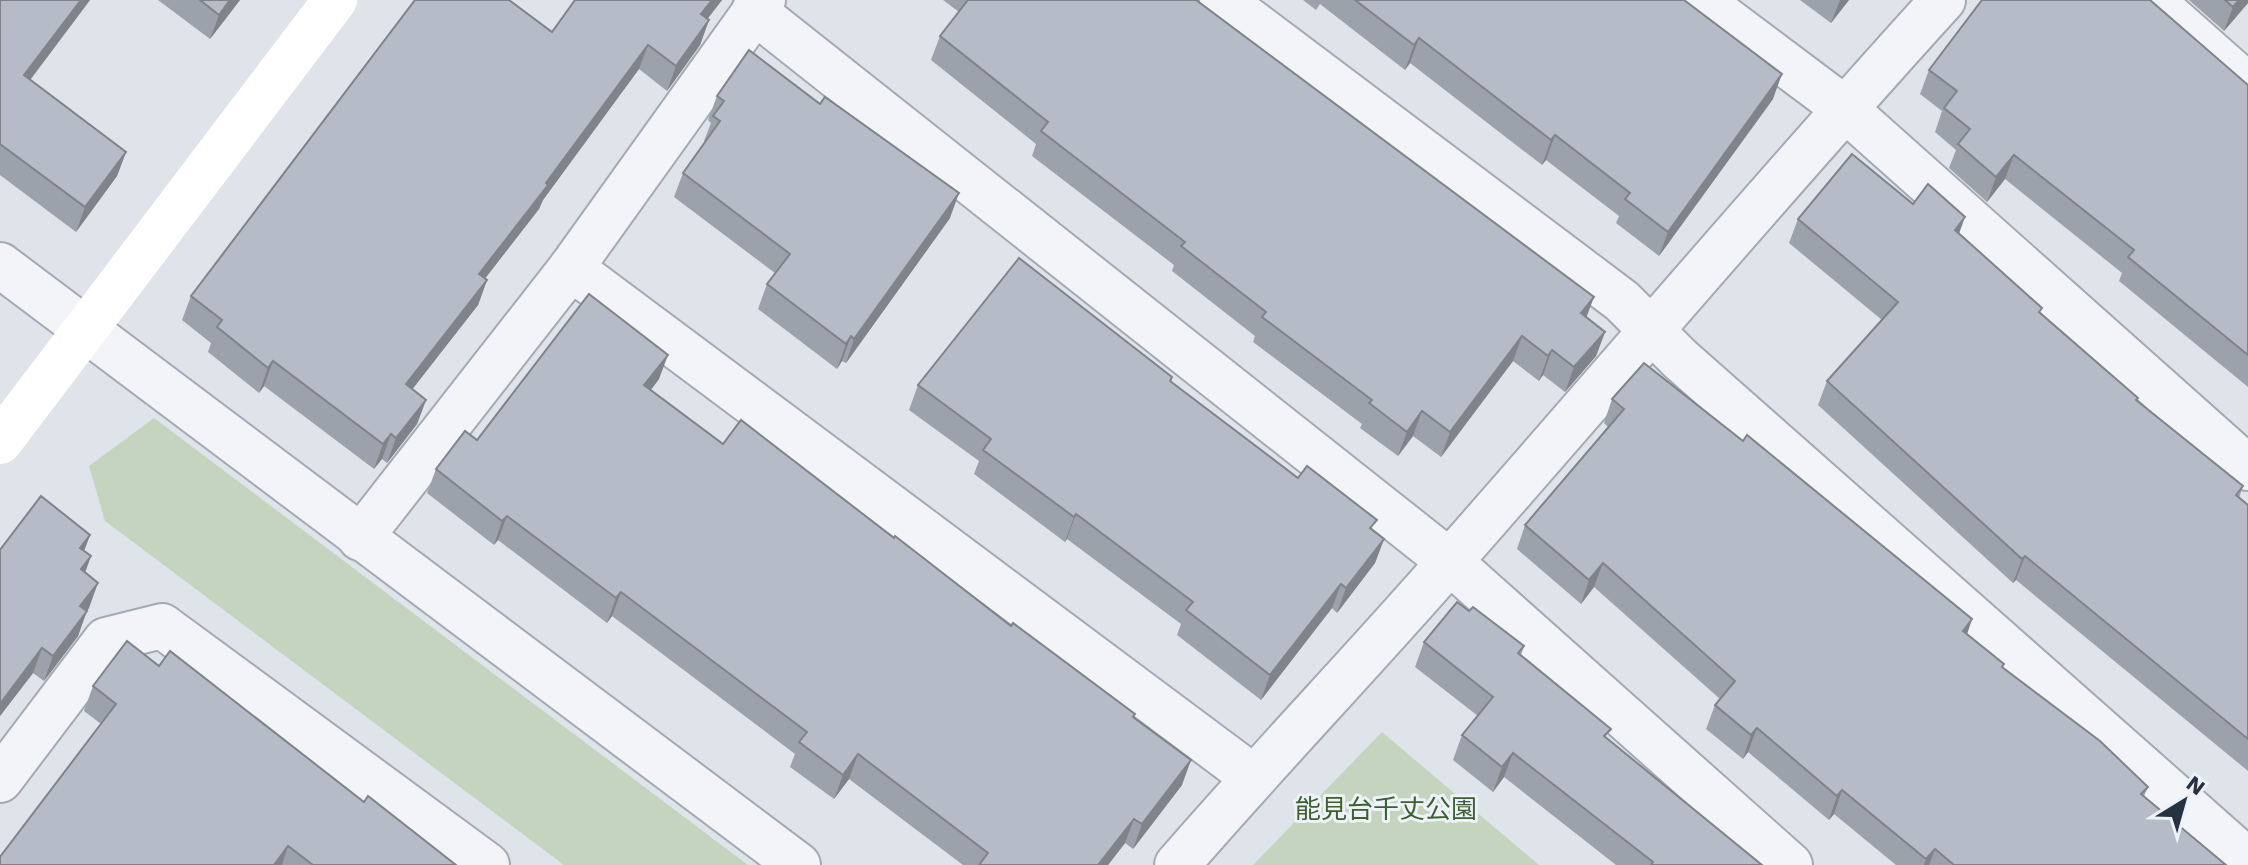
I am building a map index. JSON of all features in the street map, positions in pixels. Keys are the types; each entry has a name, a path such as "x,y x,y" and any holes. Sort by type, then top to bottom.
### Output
{"street":[{"path":"0,442 335,0"},
{"path":"1222,0 1622,301 1680,359 2248,861"},
{"path":"1700,0 1844,108 2248,468"},
{"path":"1177,865 1253,777 1450,562 1844,108 1943,0"},
{"path":"2151,0 2248,86"},
{"path":"360,538 571,268 759,6 1450,562 1790,865"},
{"path":"0,265 798,865"},
{"path":"571,268 1253,777"},
{"path":"0,780 106,640 162,626 487,865"}],"green space":[{"path":"154,418 748,865 564,865 105,521 89,466"},
{"name":"能見台千丈公園","path":"1382,732 1539,865 1253,865"}],"building":[{"path":"0,0 81,0 24,75 126,152 85,207 0,144"},
{"path":"200,0 230,0 219,15"},
{"path":"415,0 509,0 552,32 575,0 712,0 701,14 709,20 676,66 648,45 546,183 548,185 479,274 487,280 406,384 426,400 396,438 391,434 383,444 273,361 268,368 217,327 222,320 191,296"},
{"path":"968,0 1196,0 1594,297 1581,313 1605,332 1574,367 1552,350 1548,356 1522,336 1450,432 1422,411 1407,432 1369,403 1372,400 1262,317 1266,312 1181,246 1185,242 1041,131 1048,122 940,36"},
{"path":"1355,0 1684,0 1782,74 1668,232 1625,199 1630,193 1555,135 1551,140 1419,38 1414,45"},
{"path":"1982,0 2150,0 2248,85 2248,355 2128,257 2134,250 2014,155 1996,177 1958,144 1970,129 1944,108 1957,91 1929,70"},
{"path":"2225,0 2239,0 2233,7"},
{"path":"749,50 820,104 825,97 959,193 854,339 851,336 846,344 767,284 790,254 683,173 720,121 713,116 724,101 717,96"},
{"path":"1852,154 1913,204 1928,184 1965,217 1955,230 2042,308 2039,312 2138,398 2136,400 2243,486 2236,495 2248,505 2248,739 2025,556 2022,559 1827,381 1898,302 1798,219"},
{"path":"1019,258 1172,377 1170,381 1298,478 1307,466 1377,520 1370,528 1384,539 1346,588 1341,584 1270,675 1186,610 1193,602 1076,514 1074,517 983,450 991,439 918,385"},
{"path":"589,294 668,355 644,385 723,444 741,420 1011,626 1013,623 1135,714 1133,717 1191,760 1142,824 1134,819 1098,865 979,865 988,853 858,754 843,775 799,742 807,732 621,592 616,598 507,516 502,521 436,469 465,431 477,440"},
{"path":"1644,363 1743,441 1747,435 1972,619 1963,631 2004,664 2002,667 2100,741 2148,787 2141,794 2226,865 1954,865 1935,849 1926,859 1842,790 1837,796 1757,728 1751,735 1715,705 1735,681 1603,563 1589,580 1525,525 1624,409 1612,399"},
{"path":"41,496 90,535 80,548 91,556 81,569 98,583 80,606 87,611 53,656 42,648 0,704 0,550"},
{"path":"1457,602 1469,611 1473,607 1524,646 1518,653 1611,729 1604,736 1762,865 1651,865 1653,862 1513,753 1502,767 1462,735 1493,697 1424,642"},
{"path":"127,641 159,666 170,651 364,802 368,796 456,865 313,865 288,846 274,865 0,865 0,857 116,704 93,686"}]}
